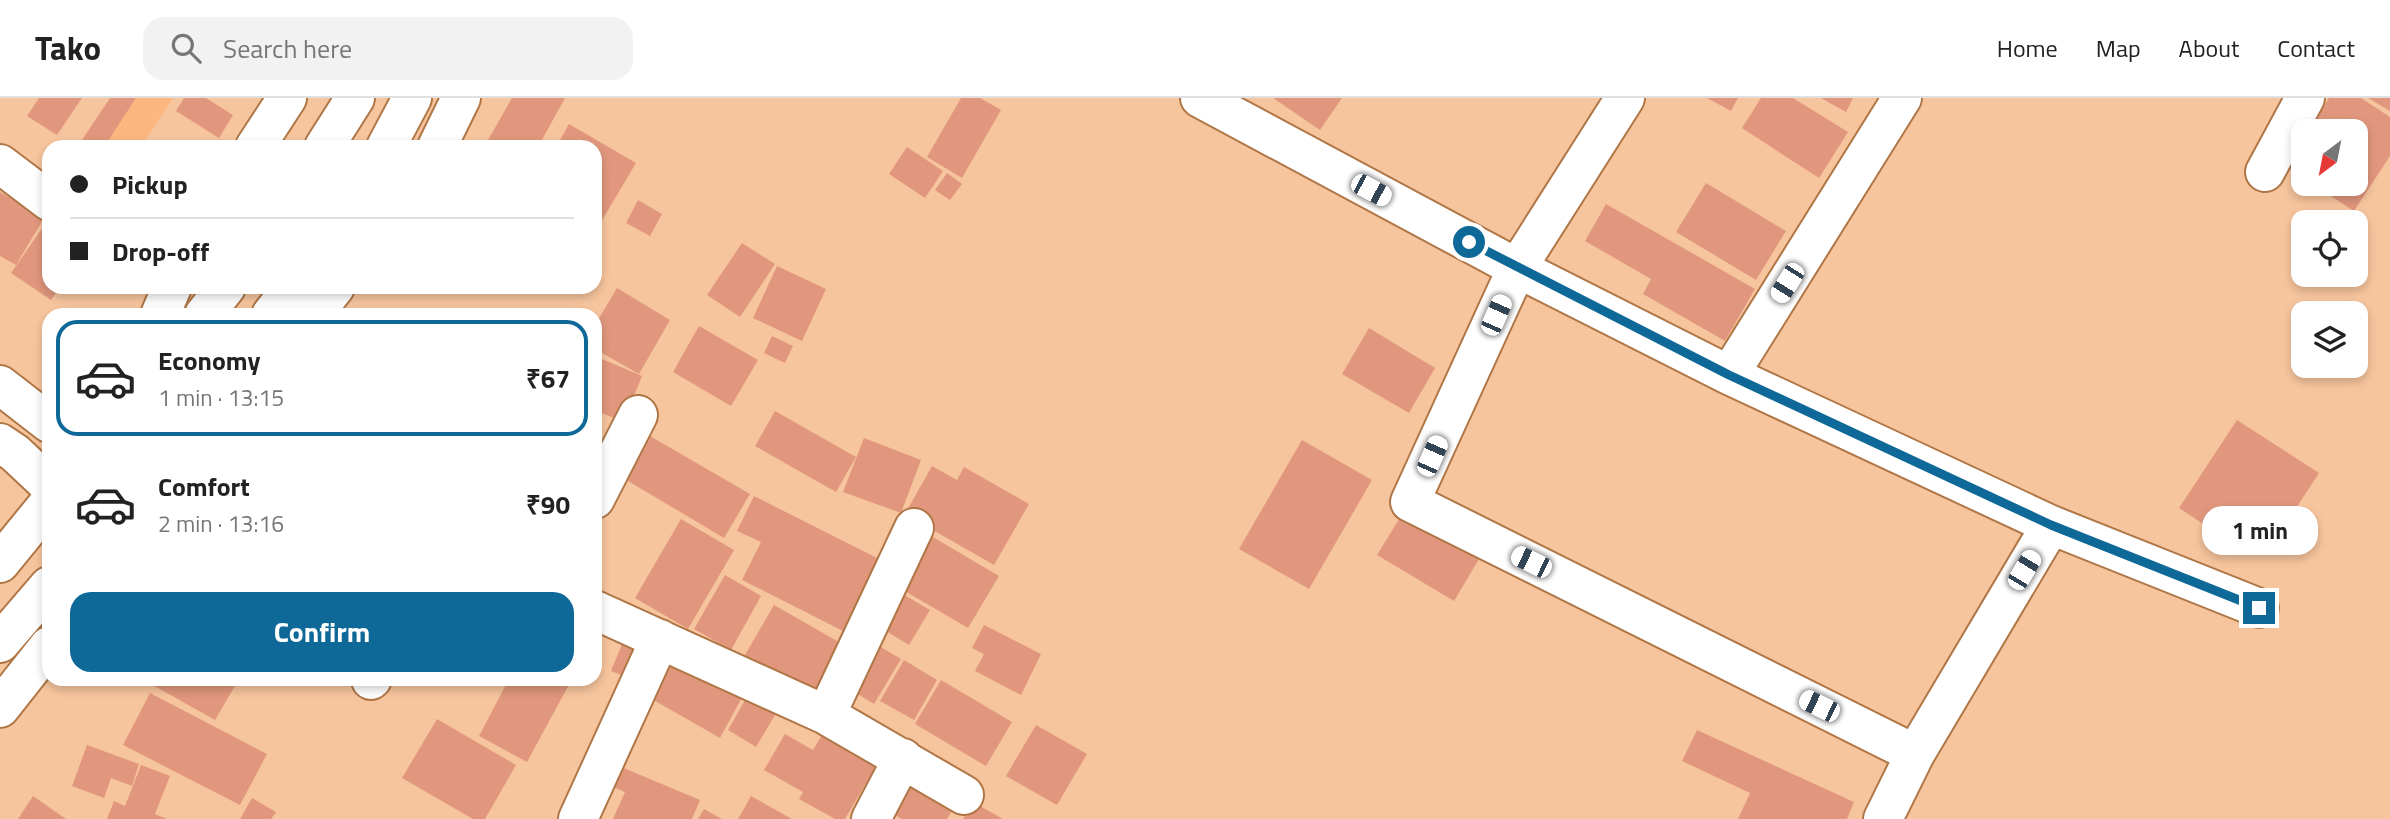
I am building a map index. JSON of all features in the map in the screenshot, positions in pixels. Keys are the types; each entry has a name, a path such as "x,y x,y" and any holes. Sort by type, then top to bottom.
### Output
{"main road":[{"path":"260,140 287,98"},
{"path":"328,140 355,98"},
{"path":"390,140 412,98"},
{"path":"440,140 461,98"},
{"path":"1200,98 1517,268 1729,375 2051,525 2259,608"},
{"path":"1625,98 1517,268 1410,502 1915,754"},
{"path":"1729,375 1902,98"},
{"path":"2265,172 2305,98"},
{"path":"0,164 42,196"},
{"path":"210,308 220,294"},
{"path":"276,308 288,294"},
{"path":"318,308 330,294"},
{"path":"0,385 42,418"},
{"path":"602,485 638,415"},
{"path":"0,443 42,479"},
{"path":"0,563 42,512"},
{"path":"1883,819 1915,754 2051,525"},
{"path":"826,715 914,528"},
{"path":"0,643 42,594"},
{"path":"602,613 826,715 964,795"},
{"path":"578,819 660,639"},
{"path":"0,708 42,655"},
{"path":"871,819 903,758"}],"shaded area":[{"path":"116,98 173,98 146,140 89,140"}],"building":[{"path":"39,98 82,98 57,135 27,116"},
{"path":"110,98 136,98 109,140 82,140"},
{"path":"184,98 206,98 233,115 219,138 176,111"},
{"path":"512,98 565,98 542,140 488,140"},
{"path":"961,98 980,98 1001,110 962,178 927,157"},
{"path":"1273,98 1342,98 1320,130"},
{"path":"1707,98 1738,98 1731,111"},
{"path":"1761,98 1793,98 1848,132 1819,178 1742,128"},
{"path":"1821,98 1853,98 1846,112"},
{"path":"2329,98 2361,98 2390,117 2390,156 2368,190 2368,119 2316,119"},
{"path":"2368,98 2390,98 2390,111"},
{"path":"569,124 596,140 560,140"},
{"path":"602,143 636,163 602,220"},
{"path":"907,147 943,171 925,198 889,174"},
{"path":"2291,157 2291,170 2285,166"},
{"path":"947,173 962,184 950,200 935,190"},
{"path":"1706,183 1786,231 1756,280 1676,232"},
{"path":"0,192 42,217 42,221 16,265 0,256"},
{"path":"2331,196 2364,196 2352,210"},
{"path":"638,200 662,214 650,236 626,223"},
{"path":"1606,204 1755,289 1725,341 1643,294 1651,279 1585,241"},
{"path":"42,228 42,294 11,273"},
{"path":"742,243 775,264 740,317 707,295"},
{"path":"777,266 826,289 802,341 753,318"},
{"path":"617,288 670,320 639,374 602,353 602,313"},
{"path":"42,294 55,294 51,300"},
{"path":"699,326 758,360 731,406 673,372"},
{"path":"1369,328 1435,368 1409,413 1342,374"},
{"path":"772,336 793,346 785,363 764,353"},
{"path":"602,359 642,376 623,422 602,413"},
{"path":"775,411 856,457 836,492 755,446"},
{"path":"2237,420 2319,473 2278,536 2249,517 2232,543 2179,508"},
{"path":"643,432 750,494 724,538 618,475"},
{"path":"864,438 921,460 901,513 843,492"},
{"path":"1302,440 1372,480 1309,589 1239,549"},
{"path":"932,466 957,480 964,467 1029,504 994,565 905,514"},
{"path":"754,496 881,560 845,632 742,580 761,542 737,531"},
{"path":"1406,508 1482,554 1454,601 1377,555"},
{"path":"681,519 734,550 688,629 635,598"},
{"path":"933,537 999,576 968,628 903,590"},
{"path":"725,575 761,596 731,650 694,629"},
{"path":"901,593 930,610 909,645 881,628"},
{"path":"774,605 844,645 813,700 742,660"},
{"path":"984,625 1041,654 1021,695 975,671 984,654 972,648"},
{"path":"625,637 643,645 629,678 611,671"},
{"path":"874,643 901,659 874,704 848,688"},
{"path":"675,653 745,692 720,738 650,698"},
{"path":"904,660 937,680 914,720 880,701"},
{"path":"941,680 1012,722 986,766 915,724"},
{"path":"154,686 235,686 215,720"},
{"path":"505,686 568,686 527,762 479,736"},
{"path":"150,693 267,754 240,805 123,745"},
{"path":"749,693 778,710 756,747 728,730"},
{"path":"437,719 516,765 485,819 473,819 402,778"},
{"path":"1036,725 1087,754 1057,805 1006,776"},
{"path":"826,728 880,759 845,819 835,819 799,799 803,792 764,770 785,734 813,750"},
{"path":"1697,730 1854,802 1847,819 1738,819 1750,793 1682,761"},
{"path":"87,745 139,764 132,786 111,778 104,798 72,786"},
{"path":"141,765 170,776 155,814 167,819 107,819 114,801 125,806"},
{"path":"619,766 700,800 692,819 613,819 625,792 611,786"},
{"path":"911,782 955,806 947,819 902,819 893,814"},
{"path":"33,796 66,819 18,819"},
{"path":"751,796 792,819 738,819"},
{"path":"252,798 276,812 271,819 240,819"},
{"path":"973,802 1003,819 963,819"},
{"path":"704,809 722,819 698,819"}],"route":[{"path":"1469,242 1729,375 2051,525 2259,608"}]}
